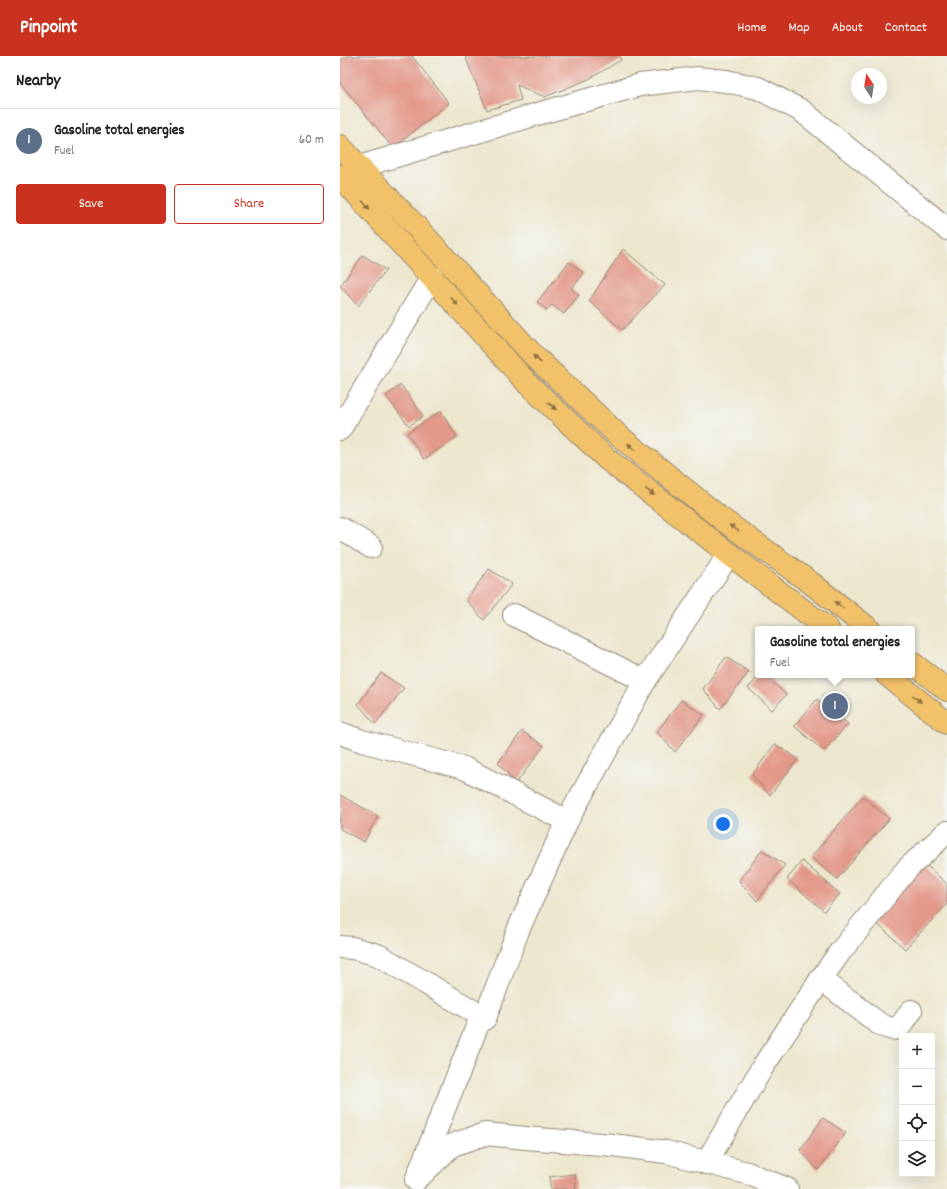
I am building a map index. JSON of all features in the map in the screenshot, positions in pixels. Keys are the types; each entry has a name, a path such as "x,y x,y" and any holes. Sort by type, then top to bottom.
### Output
{"main road":[{"path":"340,146 349,172 432,277 527,383 607,458 729,554 824,626"},
{"path":"349,172 414,224 534,356 619,436 723,520 811,583 865,626"},
{"path":"915,665 947,690"},
{"path":"891,678 947,723"}],"street":[{"path":"349,172 541,113 640,85 698,78 726,81 758,88 802,111 944,222"},
{"path":"340,429 432,277"},
{"path":"340,528 371,547"},
{"path":"411,1185 478,1024 485,1018 519,928 567,821 645,681 729,554"},
{"path":"514,615 645,681"},
{"path":"340,733 362,741 464,768 567,821"},
{"path":"706,1163 762,1068 820,979 907,869 947,832"},
{"path":"340,947 353,948 378,955 485,1018"},
{"path":"820,979 888,1029 896,1029 900,1027 911,1010"},
{"path":"411,1185 452,1145 485,1134 613,1145 666,1152 747,1174 786,1189"}],"building":[{"path":"346,56 412,56 449,103 393,148 340,83 340,61"},
{"path":"465,56 620,56 621,60 589,79 545,97 517,85 521,100 487,110"},
{"path":"623,249 665,285 622,330 589,301"},
{"path":"363,255 386,270 358,306 340,286"},
{"path":"569,262 584,273 571,289 579,295 564,314 552,305 547,310 537,302"},
{"path":"401,385 423,416 409,426 386,396"},
{"path":"441,411 457,437 424,459 407,433"},
{"path":"489,569 512,584 484,620 466,600"},
{"path":"726,657 749,672 720,709 703,689"},
{"path":"381,673 404,688 375,724 358,704"},
{"path":"757,678 768,678 786,695 772,710 748,688"},
{"path":"817,699 848,724 824,751 794,726"},
{"path":"681,700 704,715 675,752 657,732"},
{"path":"522,731 544,746 516,783 498,763"},
{"path":"775,744 798,759 770,795 752,775"},
{"path":"340,795 378,816 364,842 340,829"},
{"path":"863,796 889,819 837,879 811,857"},
{"path":"762,850 785,865 757,901 739,881"},
{"path":"802,861 840,894 824,911 787,879"},
{"path":"924,863 947,884 947,904 905,949 872,919"},
{"path":"823,1118 846,1133 818,1170 800,1150"},
{"path":"575,1174 576,1189 551,1189 549,1177"}],"place":[{"name":"Gasoline total energies","path":"835,706"}]}
